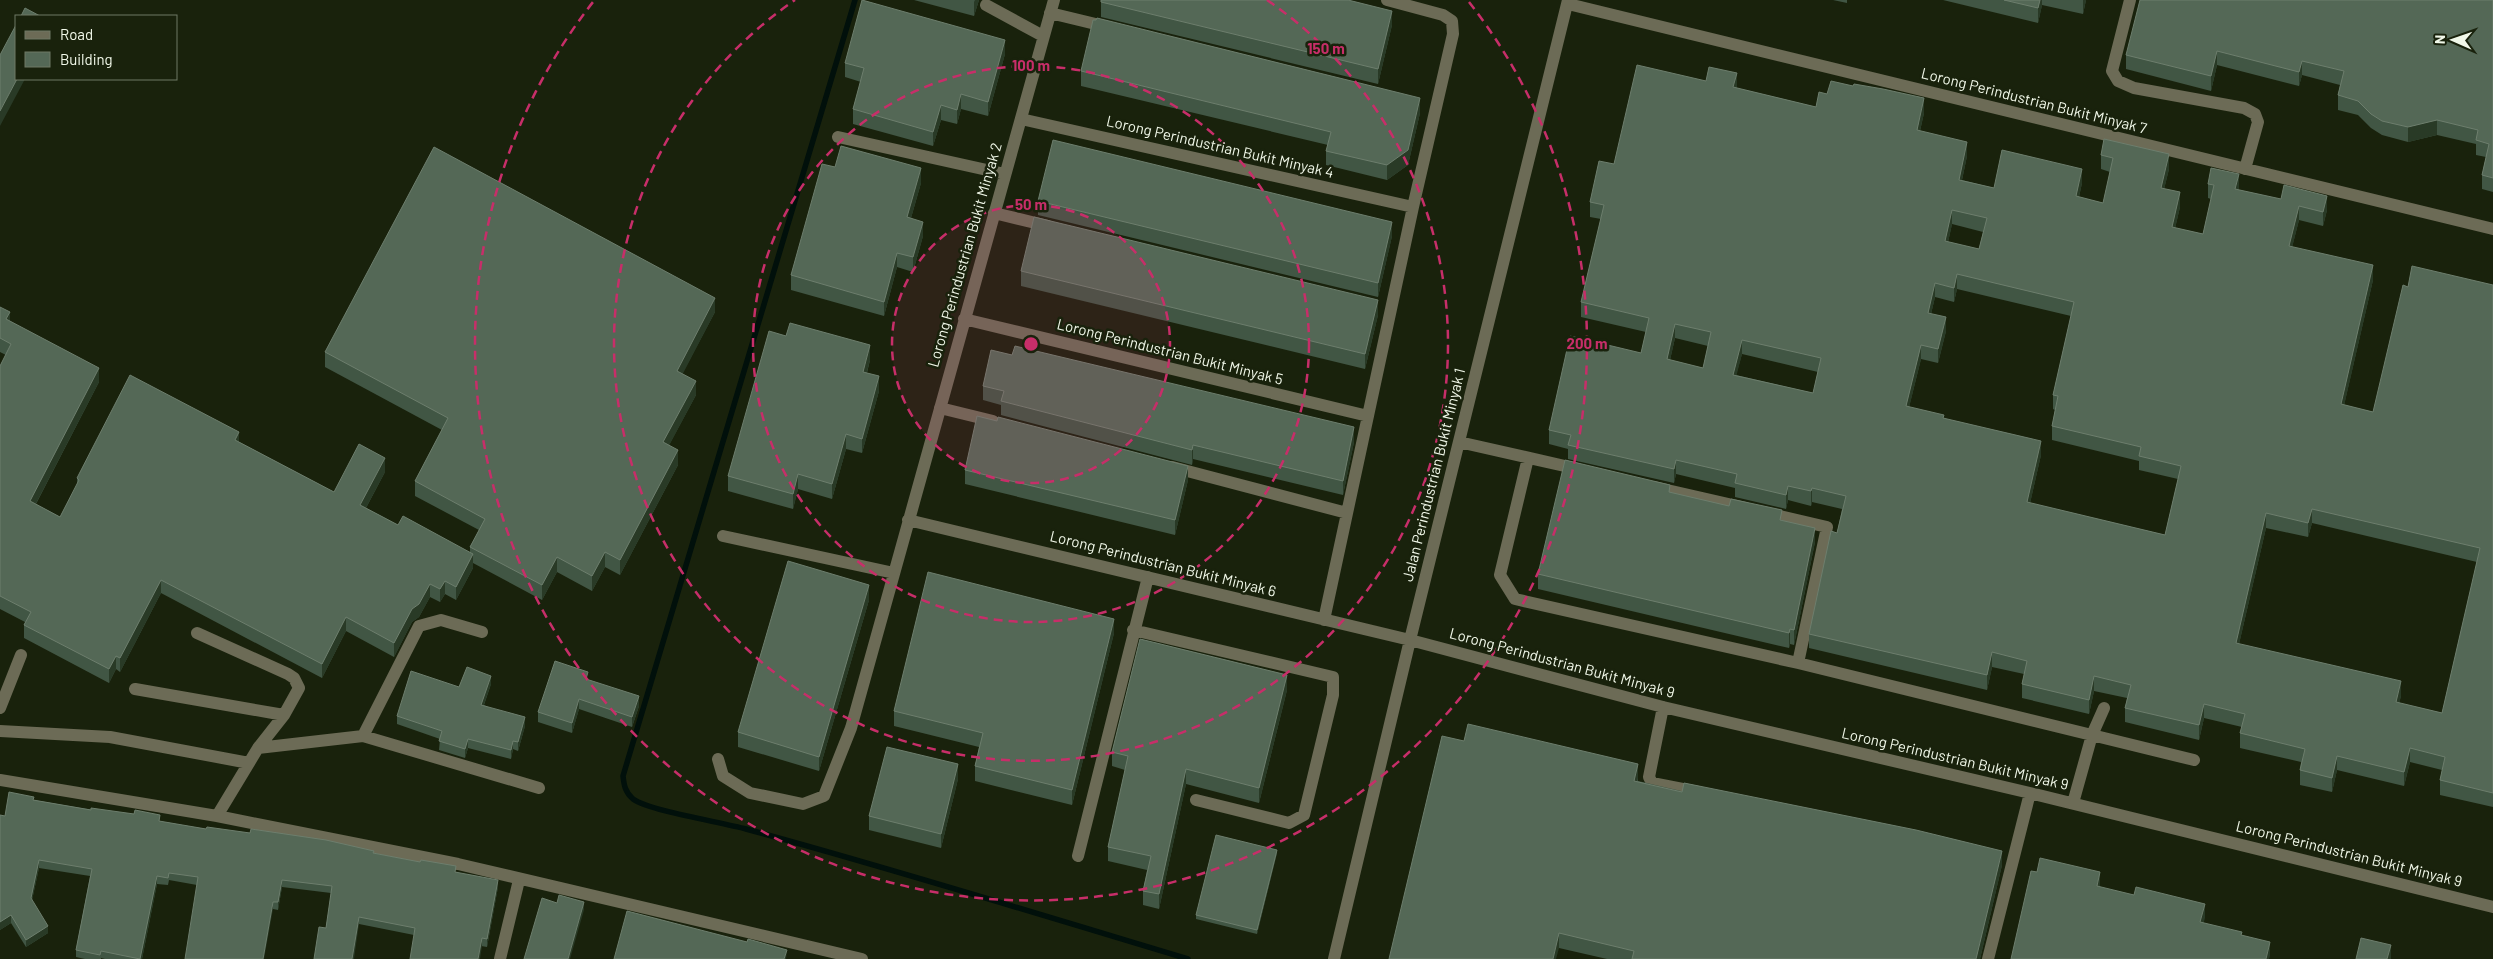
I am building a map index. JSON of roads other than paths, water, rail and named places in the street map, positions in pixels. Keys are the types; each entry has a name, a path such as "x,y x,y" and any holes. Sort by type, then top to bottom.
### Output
{"street":[{"path":"1324,620 1368,416 1386,308 1412,207 1430,105 1453,34 1452,21 1443,15 1387,0"},
{"path":"2130,0 2112,71 2118,81 2134,88 2244,108 2255,114 2258,122 2245,169"},
{"name":"Lorong Perindustrian Bukit Minyak 7","path":"1568,2 2493,229"},
{"name":"Jalan Perindustrian Bukit Minyak 1","path":"1334,959 1410,640 1568,2"},
{"path":"986,5 1044,36"},
{"path":"1052,6 1118,29"},
{"name":"Lorong Perindustrian Bukit Minyak 2","path":"718,759 724,776 750,793 803,804 824,796 851,728 1052,6"},
{"name":"Lorong Perindustrian Bukit Minyak 4","path":"1021,119 1412,207"},
{"path":"838,137 1005,174"},
{"path":"994,213 1062,229"},
{"name":"Lorong Perindustrian Bukit Minyak 5","path":"964,319 1368,416"},
{"path":"940,408 1006,425"},
{"path":"1459,442 1586,471"},
{"path":"1528,458 1500,575 1515,598 1798,663 2194,760"},
{"path":"1158,464 1347,512"},
{"path":"1644,485 1828,527 1798,663"},
{"name":"Lorong Perindustrian Bukit Minyak 6","path":"908,520 1410,640"},
{"path":"723,536 894,573"},
{"path":"1078,856 1133,630 1148,577"},
{"path":"363,736 419,626 440,620 482,632"},
{"path":"1133,630 1332,677 1333,695 1304,815 1289,823 1196,800"},
{"path":"197,633 294,678 299,688 284,715 258,748 217,816"},
{"name":"Lorong Perindustrian Bukit Minyak 9","path":"1410,640 1663,707 2030,793 2493,907"},
{"path":"0,708 21,655"},
{"path":"135,689 284,715"},
{"path":"1663,707 1649,777 1652,783 1709,794"},
{"path":"2073,804 2092,735 2104,708"},
{"path":"0,731 110,737 249,763"},
{"path":"258,748 363,736 539,788"},
{"path":"0,780 217,816 458,864 519,880 862,959"},
{"path":"1988,959 2030,793"},
{"path":"500,959 519,880"}],"waterway":[{"path":"855,0 623,776 625,788 633,799 654,808 801,844 1188,959"}]}
